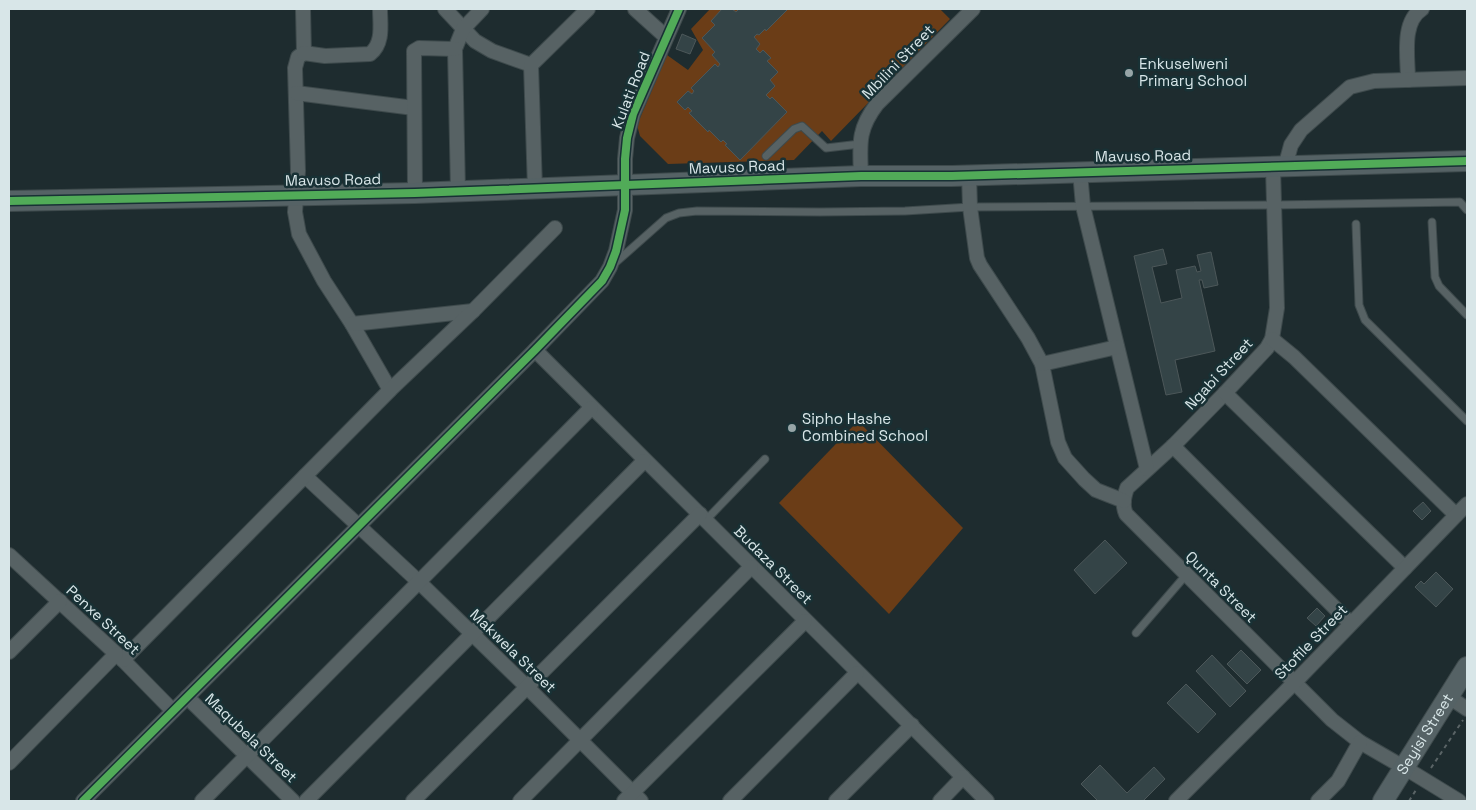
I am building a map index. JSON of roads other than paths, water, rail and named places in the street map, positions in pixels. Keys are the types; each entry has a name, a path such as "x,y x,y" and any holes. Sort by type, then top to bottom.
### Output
{"street":[{"path":"303,9 304,52 296,62 298,170 295,220 303,244 390,390"},
{"path":"304,52 325,56 370,54 376,50 380,42 380,9"},
{"path":"445,9 482,46 531,65"},
{"path":"458,191 455,49 463,29 482,9"},
{"path":"535,189 531,65 588,9"},
{"path":"636,9 666,37"},
{"name":"Kulati Road","path":"83,801 360,526 602,281 610,267 622,230 625,210 627,138 633,114 679,9"},
{"name":"Mbilini Street","path":"861,176 860,144 863,126 877,104 973,9"},
{"path":"1408,80 1408,28 1411,20 1422,9"},
{"path":"415,193 414,50 419,48 455,49"},
{"name":"Ngabi Street","path":"1125,508 1127,488 1173,446 1225,394 1272,340 1278,308 1274,205 1279,167 1301,130 1350,87 1374,81 1467,78"},
{"path":"296,93 414,108"},
{"name":"Mavuso Road","path":"9,201 415,193 861,176 969,175 1467,161"},
{"path":"1080,172 1084,206 1147,469"},
{"path":"969,175 973,238 980,265 1028,338 1042,364 1058,442 1065,458 1096,490 1125,508"},
{"path":"9,763 305,476 555,228"},
{"path":"352,324 473,311"},
{"path":"1272,340 1294,357 1456,515"},
{"path":"1042,364 1117,347"},
{"name":"Budaza Street","path":"535,350 644,461 703,517 987,801"},
{"path":"1225,394 1406,568"},
{"path":"202,801 591,408"},
{"path":"1173,446 1350,623"},
{"path":"306,801 644,461"},
{"name":"Makwela Street","path":"305,476 419,582 581,740 632,799"},
{"name":"Stofile Street","path":"1176,801 1294,683 1467,504"},
{"name":"Qunta Street","path":"1125,508 1186,575 1332,720 1360,742 1459,801"},
{"path":"413,801 527,687 703,517"},
{"name":"Penxe Street","path":"9,555 120,657 173,711"},
{"path":"520,801 751,567"},
{"path":"9,652 60,601"},
{"path":"632,799 805,621"},
{"name":"Seyisi Street","path":"1384,801 1467,667"},
{"path":"730,801 857,673"},
{"name":"Maqubela Street","path":"186,697 293,801"},
{"path":"1449,697 1467,709"},
{"path":"836,801 912,725"},
{"path":"1318,801 1338,781 1360,742"},
{"path":"940,801 963,777"}],"lane":[{"path":"766,156 794,129 802,126 826,148 860,144"},
{"path":"610,267 666,218 679,213 697,211 905,211 970,207 1460,202 1467,210"},
{"path":"1432,222 1436,277 1439,286 1467,315"},
{"path":"1356,224 1360,305 1366,320 1467,421"},
{"path":"703,517 766,459"},
{"path":"1136,633 1186,575"}],"place":[{"name":"Enkuselweni Primary School","path":"1129,73"},
{"name":"Sipho Hashe Combined School","path":"792,428"}]}
